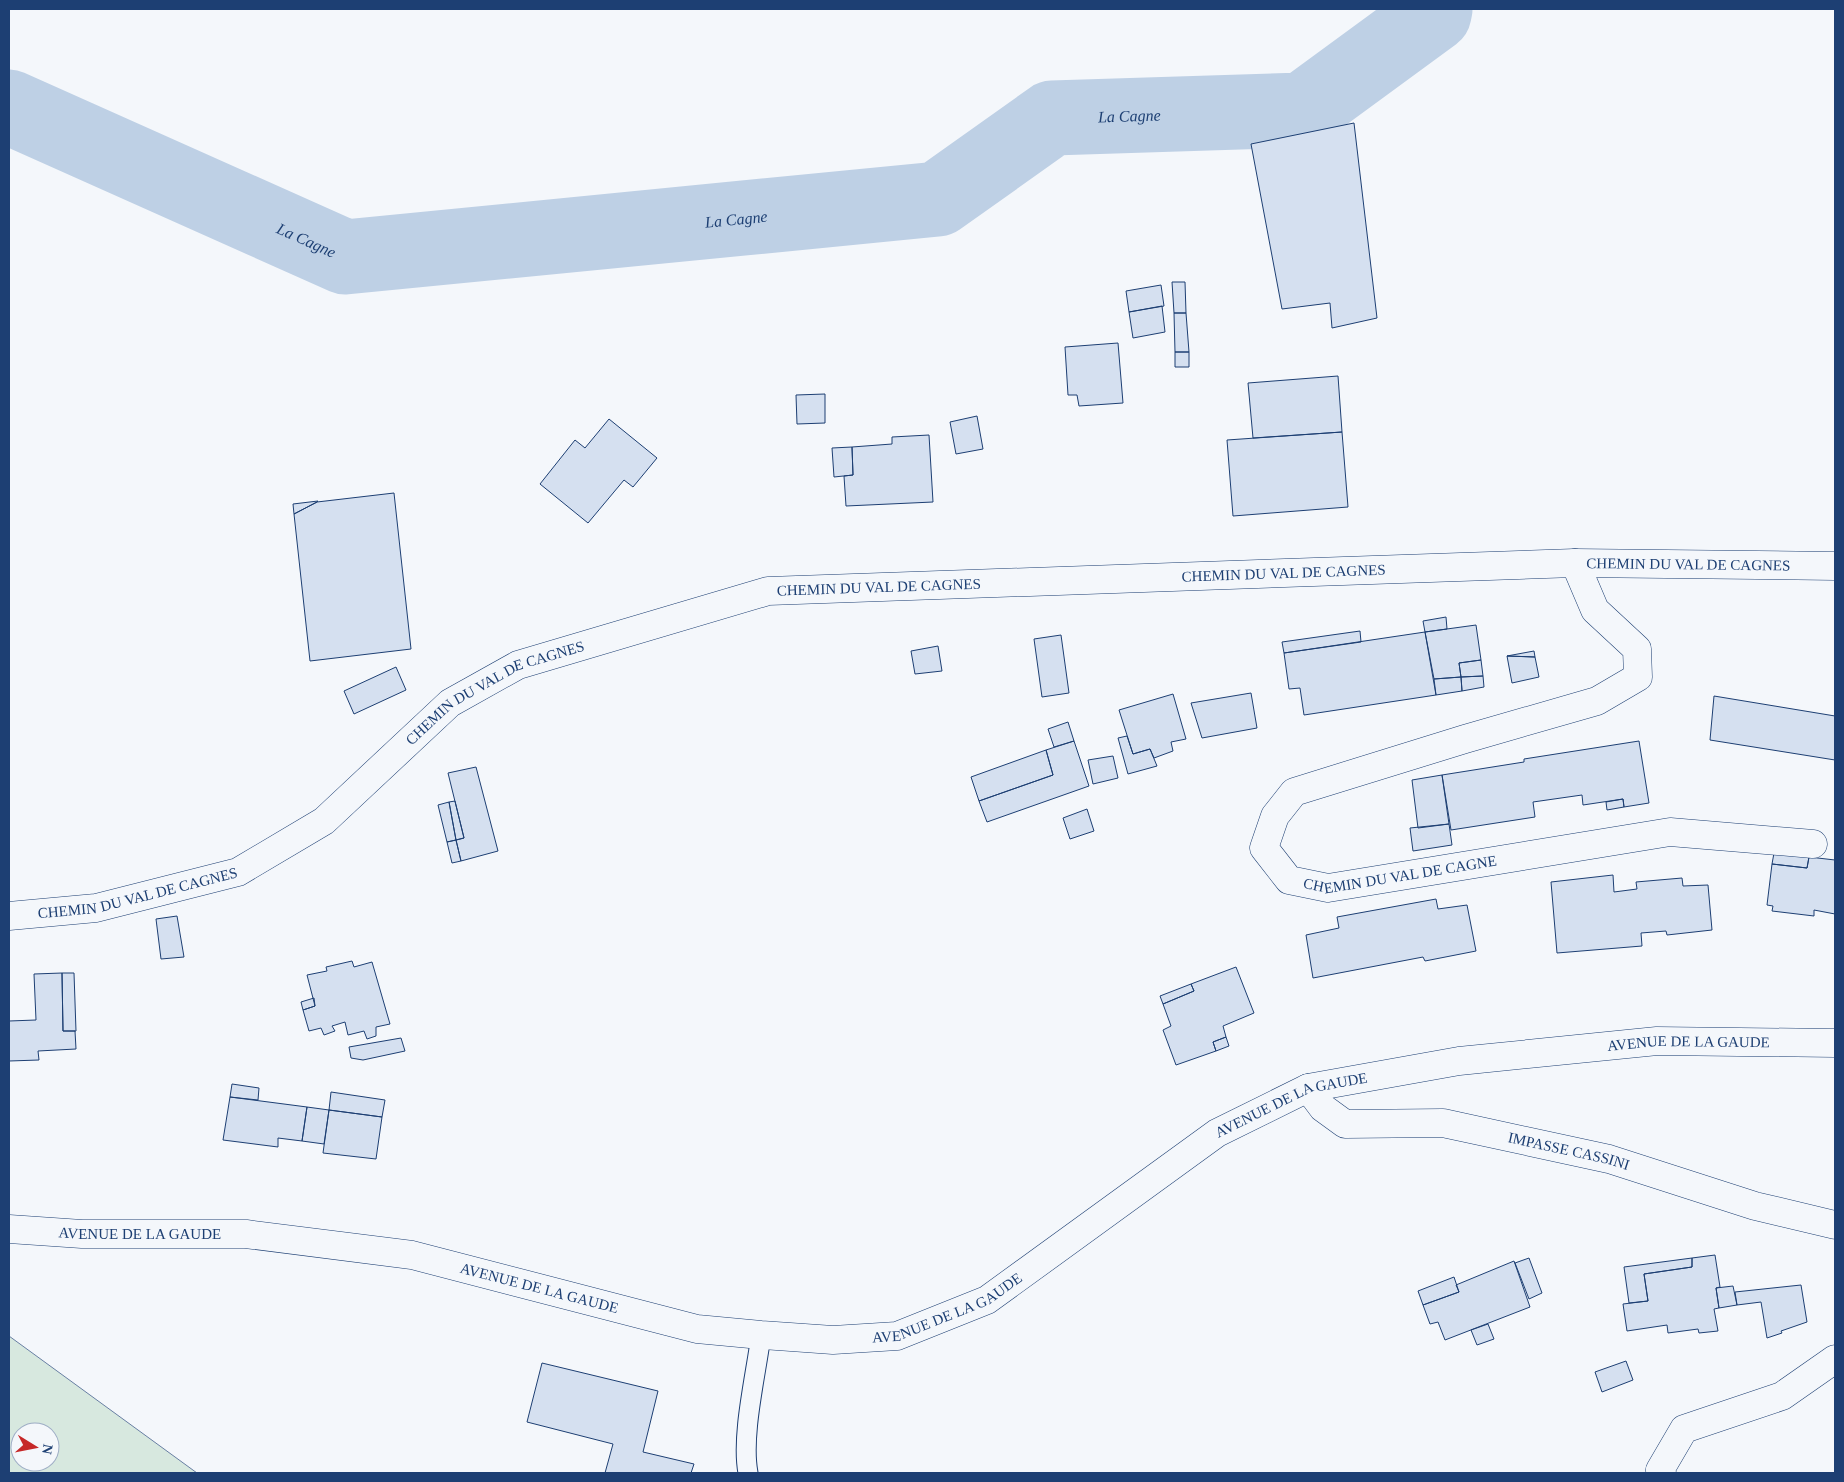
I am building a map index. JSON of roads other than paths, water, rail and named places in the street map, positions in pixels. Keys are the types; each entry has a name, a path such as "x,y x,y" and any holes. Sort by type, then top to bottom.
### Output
{"street":[{"name":"CHEMIN DU VAL DE CAGNES","path":"9,916 96,908 238,872 324,821 450,703 518,664 768,591 1575,563 1835,566"},
{"name":"CHEMIN DU VAL DE CAGNE","path":"1575,563 1595,610 1637,649 1638,677 1597,701 1465,739 1294,792 1275,816 1264,848 1289,880 1328,888 1670,832 1813,844"},
{"name":"AVENUE DE LA GAUDE","path":"9,1229 82,1234 246,1234 412,1255 697,1329 833,1340 897,1336 987,1300 1217,1133 1308,1088 1459,1061 1657,1041 1835,1043"},
{"name":"IMPASSE CASSINI","path":"1308,1088 1323,1108 1345,1124 1443,1123 1609,1159 1755,1206 1835,1225"},
{"path":"1662,1473 1660,1470 1684,1430 1782,1396 1835,1359"}],"lane":[{"path":"748,1473 746,1460 749,1416 762,1335"}],"waterway":[{"name":"La Cagne","path":"9,107 345,257 938,199 1052,118 1303,110 1434,14 1435,9"}]}
